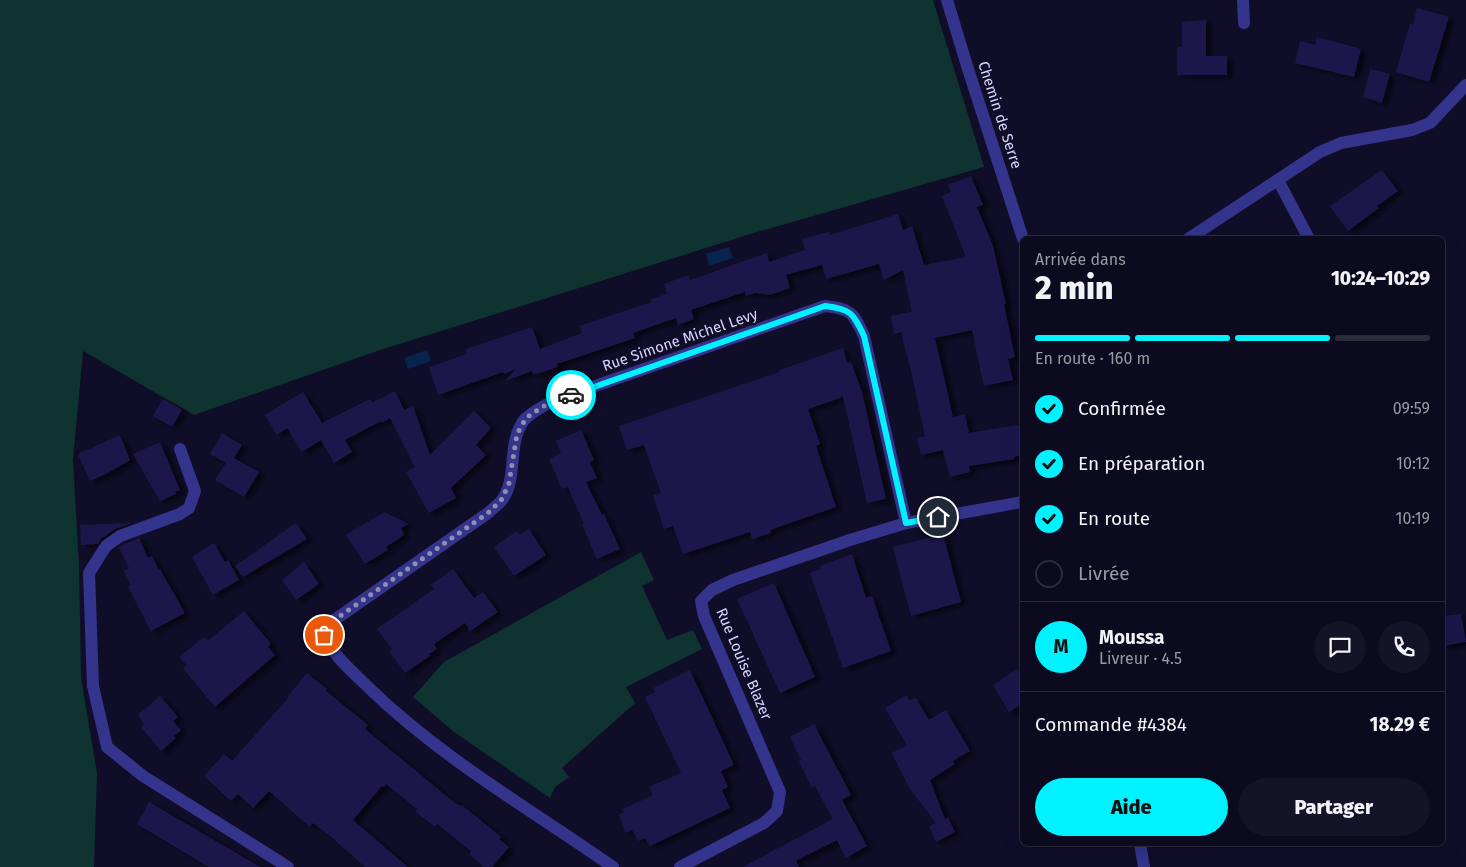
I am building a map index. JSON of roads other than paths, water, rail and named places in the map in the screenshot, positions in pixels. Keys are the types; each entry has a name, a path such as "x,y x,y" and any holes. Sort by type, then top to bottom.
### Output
{"street":[{"name":"Chemin de Serre","path":"947,0 1022,236"},
{"path":"1243,0 1244,23"},
{"path":"1193,236 1320,152 1341,143 1412,130 1430,123 1466,85"},
{"path":"1278,180 1307,236"},
{"name":"Rue Simone Michel Levy","path":"613,867 444,752 386,704 332,651 324,635 330,623 488,513 502,499 509,483 517,434 526,418 539,409 555,400 825,306 842,308 855,316 864,336 906,523"},
{"path":"180,449 195,491 189,508 180,514 120,536 106,546 89,573 94,686 107,747 143,776 288,867"},
{"name":"Rue Louise Blazer","path":"680,867 764,824 777,811 780,792 704,616 701,600 712,590 733,580 818,550 906,523 1020,502"},
{"path":"1140,846 1144,867"}],"water":[{"path":"729,247 733,258 709,266 706,254"},
{"path":"427,350 431,361 408,369 404,358"}]}
